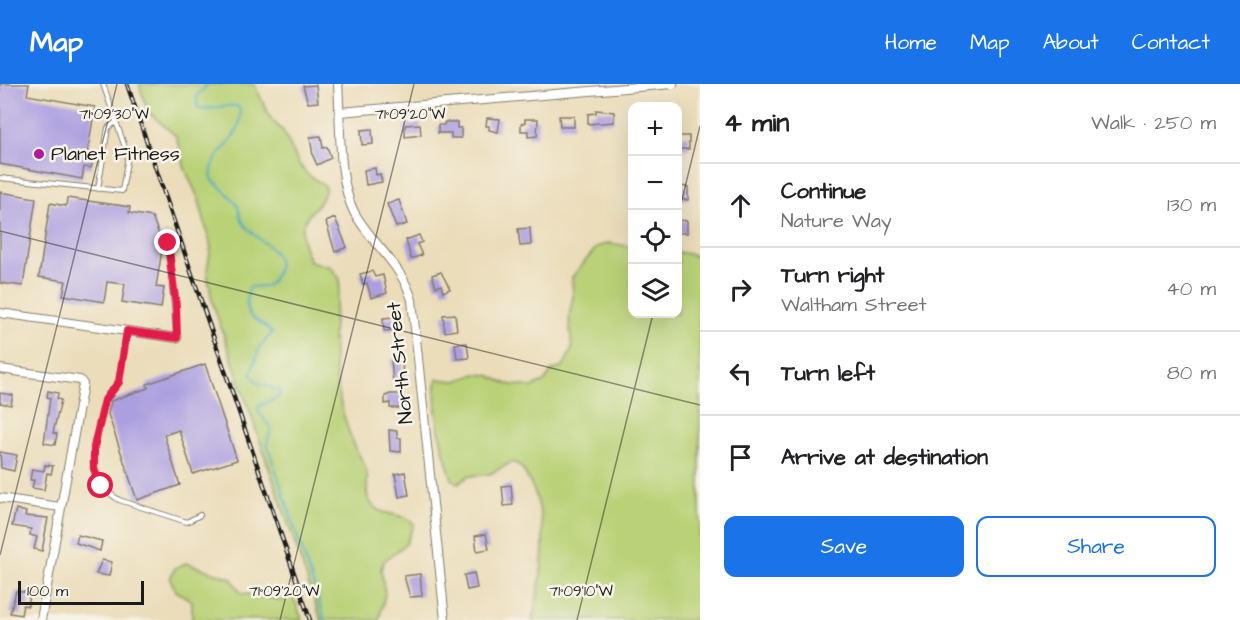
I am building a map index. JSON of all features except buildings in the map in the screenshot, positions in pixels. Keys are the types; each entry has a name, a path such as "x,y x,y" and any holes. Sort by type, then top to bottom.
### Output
{"street":[{"name":"North Street","path":"338,84 344,173 351,205 400,273 412,300 445,620"},
{"path":"340,112 673,84"},
{"path":"0,313 177,338"},
{"path":"0,369 82,381 41,620"},
{"path":"0,498 60,507"}],"lane":[{"path":"0,178 120,192 124,189 128,156 103,84"},
{"path":"98,189 108,128 116,122"},
{"path":"168,243 176,306 177,338"},
{"path":"127,331 119,382 107,395 96,437 93,462 98,480 112,496 140,508 187,522 200,515"}],"green space":[{"path":"139,84 254,84 271,119 283,131 299,164 307,174 325,186 324,194 309,214 302,232 310,261 331,267 340,279 333,339 336,377 343,414 356,450 367,470 367,494 370,502 386,513 404,517 414,524 406,544 384,561 381,569 385,594 379,620 321,620 212,301 207,271 211,247 199,200 185,169 176,136 148,112"},
{"path":"609,243 628,246 628,318 682,318 682,253 693,255 700,261 700,620 532,620 542,568 543,532 537,498 530,482 521,468 512,462 490,474 469,476 458,483 452,479 445,456 437,415 437,379 456,381 476,374 488,375 507,384 532,387 544,382 552,371 563,367 572,349 569,317 573,297 572,277 597,247"},
{"path":"186,563 231,578 241,593 283,601 292,593 302,620 192,620 192,601 176,591 170,579 175,568"}],"waterway":[{"path":"208,84 197,96 197,107 202,109 239,107 240,119 238,129 215,161 212,179 236,203 244,224 273,251 277,258 278,266 275,275 267,286 249,287 248,312 272,333 260,346 251,374 258,383 280,391 279,397 259,406 258,411 271,428 267,444 325,620"}],"railway":[{"path":"127,84 310,620"}],"place":[{"name":"Planet Fitness","path":"39,154"}],"route":[{"path":"101,486 94,469 94,447 105,400 119,382 127,331 177,338 176,306 168,243"}]}
